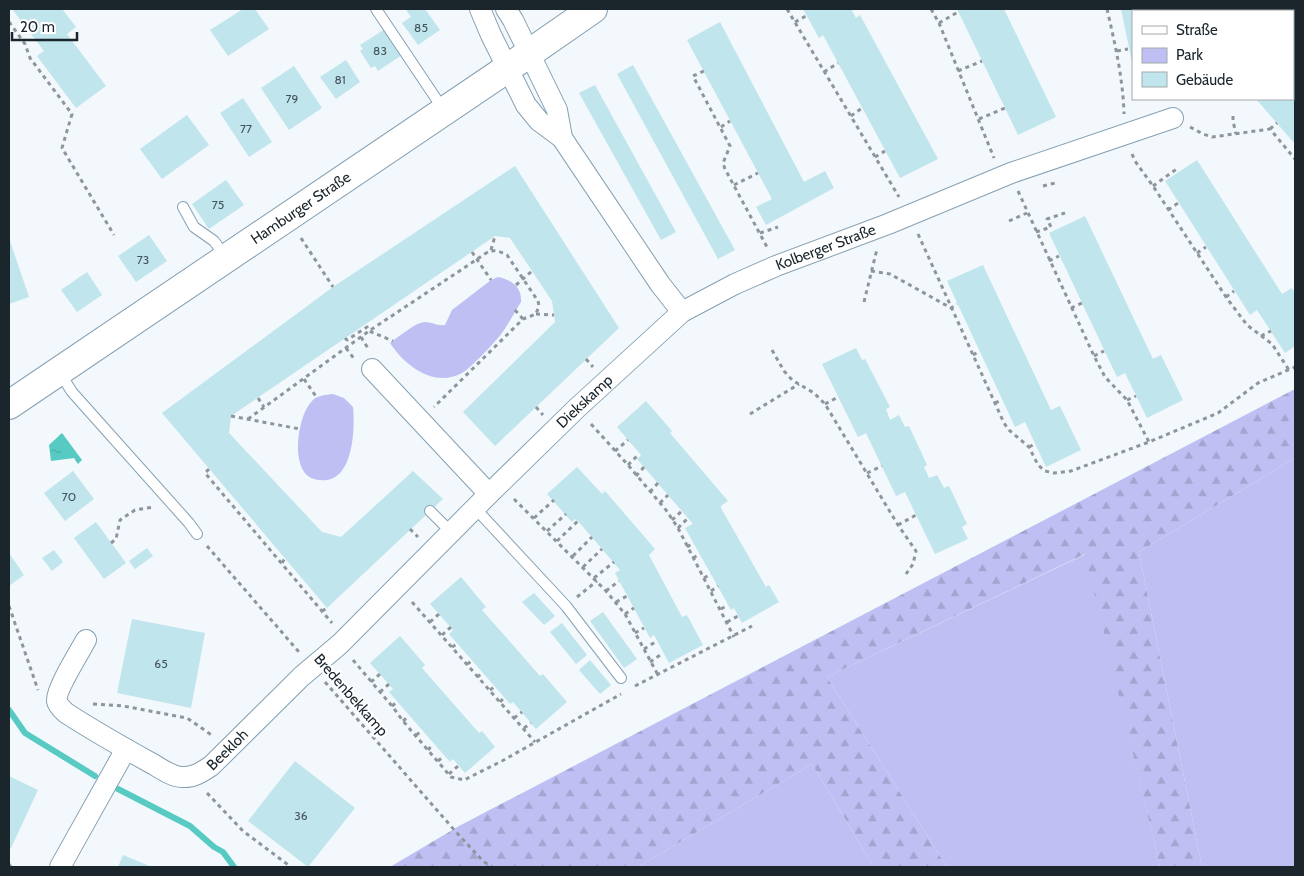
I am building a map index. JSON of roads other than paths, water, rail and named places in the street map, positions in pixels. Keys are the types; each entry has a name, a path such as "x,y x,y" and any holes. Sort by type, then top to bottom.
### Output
{"main road":[{"name":"Hamburger Straße","path":"9,405 593,9"}],"street":[{"path":"480,9 491,35 518,61 557,110 562,138"},
{"path":"506,9 513,20 526,105 539,121 562,138 660,284 682,312"},
{"name":"Kolberger Straße","path":"682,312 735,284 776,266 888,224 1006,175 1173,118"},
{"name":"Diekskamp","path":"312,667 343,642 577,408 682,312"},
{"path":"372,369 421,420 494,490"},
{"name":"Beekloh","path":"86,640 58,691 57,700 60,707 76,719 126,749 177,776 184,777 197,775 211,766 312,667"},
{"path":"60,867 126,749"}],"lane":[{"path":"376,9 444,110"},
{"path":"184,207 194,227 214,241 226,257"},
{"path":"59,372 72,392 172,504 196,534"},
{"path":"475,508 566,606 621,678"},
{"path":"430,511 451,532"}],"water":[{"path":"62,433 82,460 78,464 74,458 51,461 49,445"}],"waterway":[{"path":"9,710 25,733 95,776"},
{"path":"118,789 190,826 214,847 223,852 234,867"}]}
